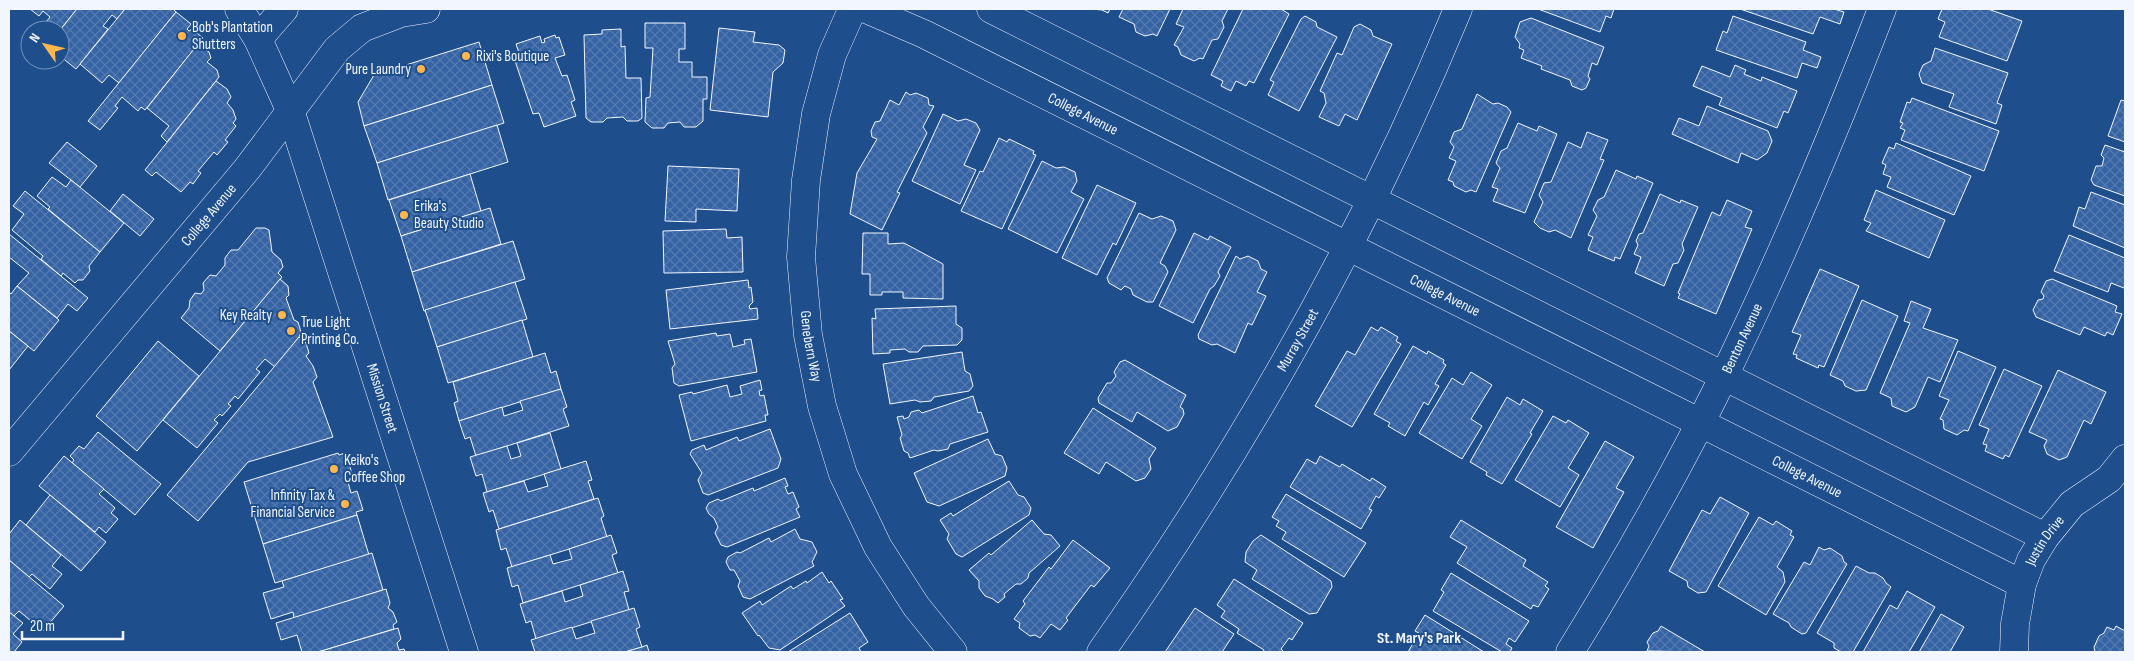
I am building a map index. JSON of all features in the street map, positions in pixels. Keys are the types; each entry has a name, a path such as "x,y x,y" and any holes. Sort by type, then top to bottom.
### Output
{"street":[{"name":"Mission Street","path":"239,9 258,39 290,110 464,652"},
{"path":"258,39 284,9"},
{"name":"College Avenue","path":"9,452 247,169 337,49 362,28 401,13 426,9"},
{"path":"991,9 2045,537"},
{"name":"Murray Street","path":"1101,652 1209,491 1281,371 1372,200 1428,81 1458,9"},
{"name":"Benton Avenue","path":"1570,652 1638,535 1700,423 1723,377 1796,218 1882,9"},
{"name":"College Avenue","path":"858,10 924,34 2022,584"},
{"name":"Genebern Way","path":"858,10 832,55 818,106 806,180 801,257 808,335 822,406 844,474 878,546 916,606 953,652"},
{"name":"Justin Drive","path":"2014,652 2015,624 2022,584 2031,560 2045,537 2072,504 2108,479 2125,459"}],"building":[{"path":"30,9 77,9 68,20 48,20 50,17 43,11 39,16"},
{"path":"77,9 125,9 117,19 112,15 103,26 108,29 76,69 70,64 70,20 68,20"},
{"path":"125,9 173,9 176,12 119,83 109,75 102,83 80,64"},
{"path":"1091,9 1110,9 1108,13 1102,10"},
{"path":"1123,9 1170,9 1157,36 1153,34 1145,36 1136,32 1134,24 1119,17"},
{"path":"1183,9 1228,9 1222,21 1224,27 1218,39 1212,40 1203,59 1200,58 1194,61 1181,55 1178,47 1174,45 1184,27 1176,24"},
{"path":"1243,9 1281,9 1289,14 1254,83 1249,81 1246,86 1236,81 1231,91 1221,86 1223,81 1211,75"},
{"path":"1538,9 1614,9 1611,18 1606,16 1600,32"},
{"path":"1740,9 1834,9 1844,12 1840,24 1820,17 1813,34"},
{"path":"1942,9 1988,9 2022,21 2007,61 1939,37 1945,22 1938,19"},
{"path":"176,12 191,24 187,29 189,31 192,29 203,38 145,110 141,107 138,111 122,97 115,106 118,108 100,130 88,121"},
{"path":"1305,16 1316,22 1317,27 1337,37 1299,111 1268,95 1274,82 1270,80 1301,19"},
{"path":"1733,16 1806,42 1803,50 1821,57 1817,68 1802,63 1797,78 1716,50 1723,31 1727,33"},
{"path":"1531,18 1604,47 1597,65 1592,63 1588,76 1590,79 1586,88 1582,90 1572,86 1570,80 1541,69 1542,66 1521,58 1524,50 1519,48 1520,44 1515,37 1520,22"},
{"path":"645,23 685,23 685,49 679,49 679,62 692,62 692,77 707,77 707,99 703,99 703,121 696,127 684,127 680,122 668,123 664,128 652,128 645,122 646,98 650,97 653,48 645,48"},
{"path":"1360,24 1371,30 1373,36 1392,44 1357,120 1345,114 1339,126 1319,117 1326,103 1324,93 1320,91 1337,53 1342,55 1354,27"},
{"path":"719,28 755,32 753,42 779,45 785,50 783,63 773,72 768,117 710,110"},
{"path":"621,29 621,47 625,46 626,78 641,78 642,118 638,121 627,121 623,117 607,118 603,122 591,122 586,118 584,35 602,34 602,30"},
{"path":"555,35 556,38 559,37 565,55 555,58 562,76 567,75 575,100 571,102 576,116 544,127 539,113 533,114 514,58 520,56 516,44 540,36 542,43 545,42 544,39"},
{"path":"479,42 492,85 364,126 358,102 374,75"},
{"path":"198,44 209,52 211,58 207,62 217,70 219,77 167,142 161,136 169,126 147,108"},
{"path":"1935,48 2008,73 1997,103 2002,105 1996,124 1949,107 1954,94 1922,83 1919,74 1923,65 1931,61"},
{"path":"1735,65 1746,70 1744,74 1761,81 1762,77 1797,91 1788,113 1784,111 1777,128 1719,105 1722,98 1693,86 1702,66 1730,77"},
{"path":"216,81 227,89 231,97 227,103 233,110 236,119 233,123 236,126 225,140 228,142 217,155 214,152 198,171 201,173 193,184 190,182 181,192 156,172 152,176 145,170"},
{"path":"492,85 504,123 377,163 364,126"},
{"path":"906,92 910,95 916,93 928,98 929,105 934,106 923,127 927,133 897,192 900,193 882,230 850,214 857,173 877,139 872,137 871,131 875,122 880,121 890,100 899,105"},
{"path":"1477,94 1493,104 1498,103 1507,107 1511,112 1476,192 1471,190 1466,192 1454,186 1453,182 1448,180 1456,161 1449,158 1454,147 1450,142 1454,132 1462,129"},
{"path":"1912,98 1999,131 1984,171 1901,140 1905,130 1900,128 1903,123 1900,122 1907,102 1910,103"},
{"path":"2121,100 2125,101 2125,142 2108,136"},
{"path":"1707,106 1768,131 1772,141 1767,153 1757,160 1741,153 1738,163 1672,134 1679,118 1699,126"},
{"path":"943,114 958,121 966,119 976,123 980,130 964,165 976,170 960,204 912,181"},
{"path":"1518,123 1537,131 1539,126 1557,134 1525,213 1493,201 1498,189 1492,187 1500,168 1496,163 1501,151 1507,148"},
{"path":"497,125 508,162 388,200 377,163"},
{"path":"1587,132 1608,140 1600,159 1604,160 1571,238 1555,230 1549,232 1540,228 1534,222 1543,202 1539,195 1544,183 1551,182 1568,142 1581,148"},
{"path":"999,138 1007,142 1009,139 1034,151 1033,154 1036,155 1002,229 961,211 980,171 983,172"},
{"path":"67,142 97,166 80,187 49,163"},
{"path":"1896,143 1971,176 1954,215 1887,187 1891,177 1883,174 1886,165 1882,163 1889,147 1894,149"},
{"path":"2105,145 2125,152 2125,196 2094,185 2091,180 2096,166 2102,166 2104,158 2101,155"},
{"path":"1042,161 1056,168 1064,167 1075,172 1077,181 1071,192 1084,199 1057,253 1008,229"},
{"path":"668,166 739,169 737,211 696,209 696,222 665,221"},
{"path":"1616,170 1636,179 1637,176 1653,183 1620,259 1615,257 1614,261 1588,250 1593,237 1588,235 1597,216 1593,210 1598,200 1604,197"},
{"path":"470,174 481,211 401,236 389,200"},
{"path":"52,177 66,187 71,180 124,223 100,252 48,209 50,207 37,196"},
{"path":"1097,185 1136,203 1116,245 1113,243 1097,275 1062,258"},
{"path":"1876,190 1945,220 1929,258 1866,231 1871,223 1864,220"},
{"path":"25,191 100,252 89,266 90,271 83,280 78,280 75,283 63,273 61,276 41,259 43,256 12,230 24,214 13,206"},
{"path":"2091,192 2125,205 2125,248 2073,226 2079,207 2085,209"},
{"path":"123,194 154,219 140,236 110,211"},
{"path":"1660,194 1680,203 1681,200 1698,207 1682,244 1684,250 1678,263 1673,264 1664,286 1635,273 1641,257 1634,254 1638,245 1636,241 1639,234 1643,233"},
{"path":"1727,200 1752,211 1745,227 1752,229 1716,314 1678,298 1680,294 1678,293 1712,212 1720,216"},
{"path":"490,208 501,244 412,272 401,236"},
{"path":"1139,213 1152,219 1161,216 1173,221 1176,230 1160,263 1165,266 1168,272 1153,302 1147,302 1133,295 1131,289 1125,286 1121,290 1109,283 1107,278"},
{"path":"256,228 269,230 272,252 281,260 283,267 278,273 282,277 220,351 181,318 189,308 190,300 195,293 201,294 204,290 203,283 210,275 216,276 225,265 225,258 231,250 238,250"},
{"path":"726,229 727,238 742,237 743,272 664,273 663,231"},
{"path":"863,233 888,233 888,244 904,243 943,264 943,299 903,298 903,292 882,292 882,295 870,295 870,274 862,274"},
{"path":"1194,233 1208,240 1210,236 1231,247 1218,272 1220,276 1210,289 1193,323 1159,306"},
{"path":"9,234 88,298 77,311 68,304 57,318 17,286 29,273 9,257"},
{"path":"2069,235 2125,258 2125,287 2111,283 2108,292 2054,271"},
{"path":"513,241 525,279 424,311 412,272"},
{"path":"1236,256 1240,259 1248,256 1258,261 1261,269 1267,272 1257,292 1266,296 1252,325 1248,323 1235,353 1217,344 1212,345 1199,339 1198,335"},
{"path":"1820,269 1859,286 1824,367 1819,365 1818,368 1796,358 1797,355 1793,354 1801,335 1792,332"},
{"path":"280,279 288,286 289,295 286,298 294,320 298,322 301,332 299,337 275,367 265,359 256,369 260,372 238,399 235,396 228,404 231,406 222,416 220,414 214,420 218,423 197,448 163,420"},
{"path":"2052,279 2117,306 2115,312 2122,314 2113,335 2107,332 2105,336 2084,327 2080,335 2036,317 2033,310 2038,300 2043,299 2044,296 2041,292 2046,281"},
{"path":"748,280 753,302 749,306 750,309 757,308 758,319 670,329 666,290"},
{"path":"515,282 527,319 437,347 425,310"},
{"path":"17,286 59,320 34,351 9,331 9,292 11,294"},
{"path":"1862,300 1898,316 1866,390 1856,391 1845,386 1843,381 1830,375"},
{"path":"1911,301 1931,309 1923,328 1958,340 1940,382 1928,377 1915,407 1906,412 1892,406 1891,398 1880,393 1910,323 1904,321"},
{"path":"956,306 956,324 962,328 962,340 957,345 923,346 918,352 909,352 905,349 890,350 890,353 873,354 872,318 876,319 875,309"},
{"path":"522,320 533,357 448,383 437,347"},
{"path":"1371,327 1378,331 1381,327 1398,337 1396,341 1401,344 1352,427 1315,406 1347,351 1355,355"},
{"path":"9,331 28,346 9,370"},
{"path":"716,333 717,336 730,334 733,347 745,344 744,340 751,339 757,372 679,386 674,383 672,368 675,364 668,341"},
{"path":"299,337 306,343 309,353 306,356 313,366 317,377 313,382 333,437 248,462 198,521 167,495"},
{"path":"158,341 199,376 137,451 96,416"},
{"path":"1413,346 1427,354 1428,351 1444,360 1443,363 1446,365 1435,384 1439,386 1428,405 1424,402 1405,436 1388,426 1390,423 1374,414"},
{"path":"1958,351 1996,367 1968,431 1964,430 1957,435 1944,429 1943,420 1940,419 1949,400 1939,396"},
{"path":"962,352 965,371 970,374 973,386 969,391 934,397 931,401 920,402 915,400 890,404 883,364"},
{"path":"545,353 551,373 556,371 561,389 459,421 454,403 458,401 453,382"},
{"path":"1125,360 1186,395 1180,407 1183,409 1184,414 1177,427 1168,431 1137,412 1132,422 1099,403 1098,398 1107,383 1111,383 1116,376 1114,372 1120,362"},
{"path":"2004,369 2042,386 2009,457 2005,455 2003,459 1985,451 1987,445 1983,444 1989,429 1979,425"},
{"path":"2058,370 2106,392 2091,424 2084,420 2067,457 2059,460 2047,454 2044,446 2047,440 2029,432"},
{"path":"1471,372 1492,385 1471,419 1482,426 1462,459 1419,433 1452,378 1463,385"},
{"path":"760,380 762,390 759,391 760,396 764,395 768,415 765,415 766,421 691,441 679,395 692,392 693,394 727,385 730,397 742,394 740,386"},
{"path":"561,389 567,407 563,409 569,426 476,456 470,437 465,439 459,421 502,407 504,416 523,410 520,401"},
{"path":"973,396 978,413 981,412 988,432 950,444 948,449 934,450 910,458 908,453 904,451 897,417 903,416 904,419 909,417 911,412 919,410 922,413"},
{"path":"1507,397 1520,405 1523,399 1543,411 1530,433 1532,434 1502,484 1486,475 1487,472 1470,462"},
{"path":"1093,408 1156,448 1149,459 1151,469 1145,478 1136,481 1106,462 1099,474 1064,453"},
{"path":"1553,416 1566,423 1568,420 1589,433 1568,468 1579,475 1560,507 1515,480"},
{"path":"770,429 781,459 778,468 708,495 703,493 698,480 702,473 690,454 692,450 704,445 706,450 737,437 739,441"},
{"path":"98,432 161,484 135,515 72,463 74,460 70,456 79,446 84,449"},
{"path":"550,433 561,469 487,492 482,474 476,476 470,457 507,446 511,459 521,456 517,443"},
{"path":"988,439 995,454 1002,456 1007,468 1005,476 939,506 927,502 914,473"},
{"path":"1605,441 1634,457 1616,488 1624,492 1593,548 1556,527"},
{"path":"338,453 339,455 345,453 352,473 346,475 351,493 357,491 363,510 356,512 357,515 263,544 244,482"},
{"path":"64,456 104,489 99,494 115,508 111,513 118,519 106,533 99,527 95,532 39,486"},
{"path":"1320,456 1340,467 1342,464 1370,481 1372,478 1386,487 1379,498 1376,496 1369,509 1372,510 1361,529 1290,487 1307,459 1316,464"},
{"path":"586,461 592,480 588,481 594,499 499,529 493,510 489,512 483,493 524,481 528,492 548,486 544,474"},
{"path":"785,478 788,486 785,487 788,494 793,492 799,507 796,509 800,517 727,547 721,545 715,533 718,527 706,508 709,503 718,499 721,501 753,488 754,491"},
{"path":"1009,481 1018,495 1024,497 1031,508 1029,515 962,557 956,554 947,539 949,534 940,520 951,513 953,516"},
{"path":"1286,494 1366,543 1344,577 1282,539 1286,532 1276,526 1279,521 1272,517"},
{"path":"50,495 106,542 81,571 26,525"},
{"path":"1720,497 1749,513 1706,592 1698,593 1688,587 1687,581 1669,571 1702,510 1710,514"},
{"path":"598,498 604,516 601,518 607,537 512,567 506,548 501,550 496,530"},
{"path":"357,515 369,555 275,583 263,544"},
{"path":"1759,517 1773,525 1776,521 1792,531 1790,535 1794,537 1777,567 1783,572 1785,582 1766,615 1718,586"},
{"path":"20,520 61,555 52,566 62,574 50,589 32,574 29,577 9,560 9,534"},
{"path":"1032,520 1044,534 1051,535 1060,546 1029,573 1028,578 1021,584 1016,584 1004,594 1005,597 998,603 985,596 979,588 979,581 969,570 989,553 991,555"},
{"path":"1461,520 1526,560 1523,566 1548,582 1545,586 1549,589 1538,607 1533,605 1531,609 1457,563 1467,547 1450,537"},
{"path":"795,529 800,539 812,542 817,552 812,562 814,566 750,599 743,597 738,586 740,581 734,570 730,570 726,562 728,557 769,538 771,542"},
{"path":"611,535 617,553 612,555 618,573 523,603 518,585 512,587 507,568 550,555 553,564 572,559 569,549"},
{"path":"1261,535 1331,581 1332,587 1317,613 1309,614 1252,579 1257,570 1245,562 1246,552 1253,541"},
{"path":"1073,540 1110,568 1094,587 1091,585 1066,618 1068,620 1060,630 1051,624 1040,638 1035,635 1030,636 1019,628 1020,623 1014,619 1025,604 1023,601"},
{"path":"1819,547 1824,550 1830,548 1842,556 1847,564 1806,633 1802,634 1791,627 1789,623 1773,614 1804,562 1810,565"},
{"path":"372,553 383,590 294,618 293,612 271,619 263,593 284,587 282,581"},
{"path":"9,560 64,606 43,631 19,611 14,616 9,612"},
{"path":"1856,566 1869,573 1875,573 1883,578 1891,587 1853,652 1841,652 1834,648 1834,643 1817,633"},
{"path":"623,571 629,591 624,592 629,610 536,639 531,621 526,623 520,604 562,591 565,602 583,596 580,585"},
{"path":"822,572 829,583 831,581 843,599 840,600 845,606 780,650 769,648 742,613 760,601 762,605 791,586 793,589 806,581 807,583"},
{"path":"1451,573 1529,621 1515,642 1509,638 1506,644 1512,648 1510,652 1502,652 1433,611 1444,592 1441,590"},
{"path":"1234,579 1303,623 1292,640 1289,638 1281,649 1284,652 1263,652 1264,650 1237,633 1239,629 1221,617 1225,611 1217,605"},
{"path":"386,589 390,603 388,608 393,612 397,622 393,625 394,629 318,652 302,652 297,635 281,640 276,623"},
{"path":"1907,591 1935,607 1909,652 1863,652 1890,605 1897,609"},
{"path":"634,608 640,627 636,629 642,647 625,652 535,652 531,640 572,627 576,639 595,633 591,621"},
{"path":"1195,608 1234,634 1222,652 1165,652"},
{"path":"9,612 23,623 13,634 22,642 14,652 9,652"},
{"path":"850,613 868,642 859,648 861,652 788,652"},
{"path":"1941,614 1964,627 1950,652 1919,652"},
{"path":"1425,615 1484,652 1408,652 1419,633 1415,631"},
{"path":"1661,626 1705,652 1647,651 1649,646 1647,642"},
{"path":"2116,626 2125,631 2125,652 2095,652 2094,647 2099,636 2104,633 2107,627 2114,630"},
{"path":"398,628 401,639 397,643 399,650 404,649 405,652 318,652"},
{"path":"647,645 649,652 625,652 642,647"}],"place":[{"name":"Bob's Plantation Shutters","path":"182,36"},
{"name":"Rixi's Boutique","path":"466,56"},
{"name":"Pure Laundry","path":"421,69"},
{"name":"Erika's Beauty Studio","path":"404,215"},
{"name":"Key Realty","path":"282,315"},
{"name":"True Light Printing Co.","path":"291,331"},
{"name":"Keiko's Coffee Shop","path":"334,469"},
{"name":"Infinity Tax & Financial Service","path":"345,504"}],"district":[{"name":"St. Mary's Park","path":"1419,638"}]}
